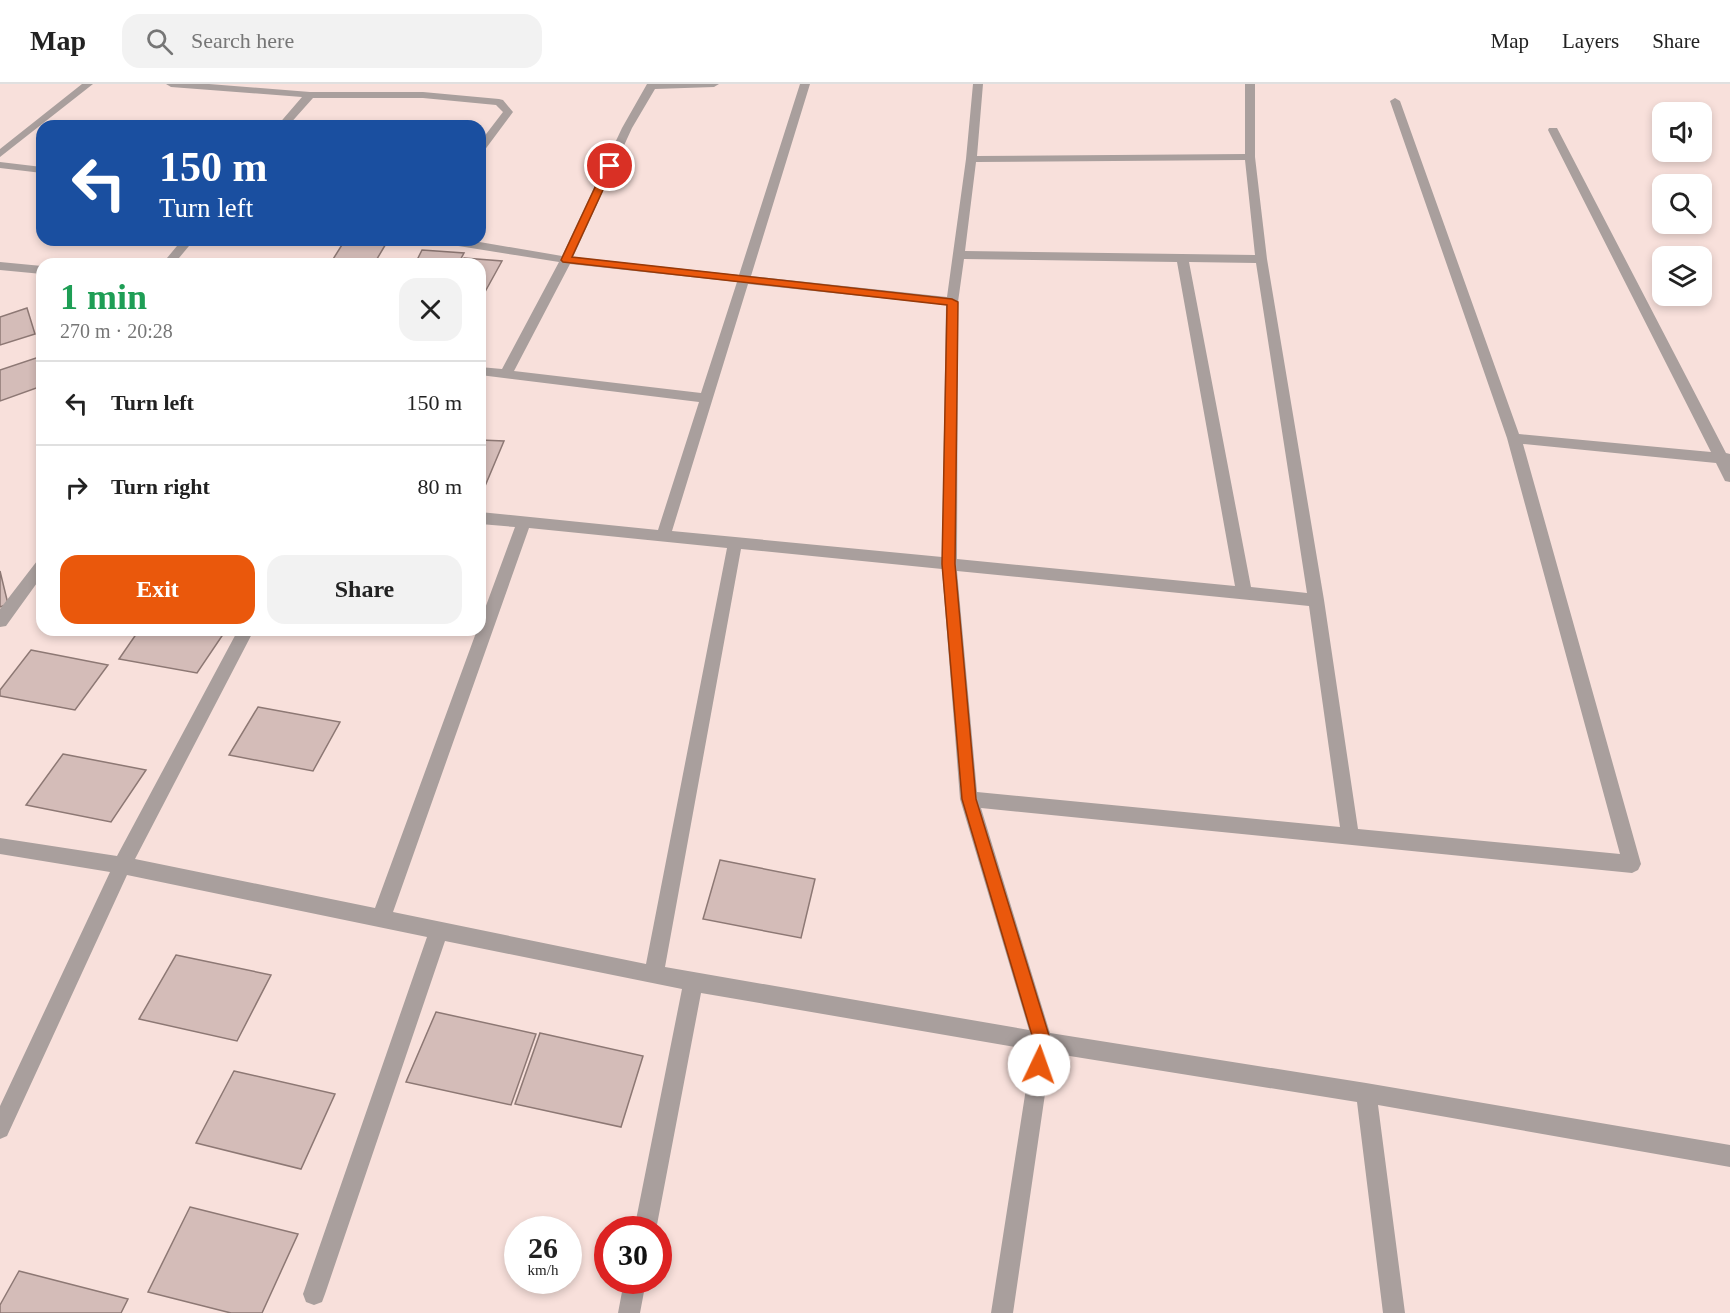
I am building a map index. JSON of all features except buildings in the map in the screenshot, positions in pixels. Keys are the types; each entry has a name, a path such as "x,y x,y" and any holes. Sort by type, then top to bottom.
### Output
{"street":[{"path":"43,120 88,84"},
{"path":"171,84 310,95 423,95 499,102 508,112 486,140"},
{"path":"423,95 431,84"},
{"path":"506,374 566,260 627,128 652,85 714,84"},
{"path":"663,536 805,84"},
{"path":"978,84 971,159 952,302 949,564 969,799 1043,1042 1002,1313"},
{"path":"1250,84 1250,158 1261,258 1316,600 1350,836"},
{"path":"287,120 310,95"},
{"path":"969,799 1632,864 1514,438 1395,101"},
{"path":"0,154 36,125"},
{"path":"1553,130 1725,458 1730,477"},
{"path":"971,159 1250,158"},
{"path":"0,165 36,169"},
{"path":"173,258 183,246"},
{"path":"482,246 566,260 952,302"},
{"path":"959,255 1261,258"},
{"path":"1182,258 1244,593"},
{"path":"0,266 36,269"},
{"path":"486,372 706,398"},
{"path":"1514,438 1725,458"},
{"path":"486,519 1316,600"},
{"path":"486,627 524,522"},
{"path":"654,975 735,543"},
{"path":"0,621 36,572"},
{"path":"0,1129 122,865 243,636"},
{"path":"381,918 483,636"},
{"path":"0,846 122,865 693,982 1043,1042 1366,1093 1730,1156"},
{"path":"314,1294 439,931"},
{"path":"648,1216 693,982"},
{"path":"1366,1093 1394,1313"},
{"path":"629,1313 633,1294"}],"route":[{"path":"610,166 566,260 952,302 949,564 969,799 1043,1042 1039,1065"}]}
